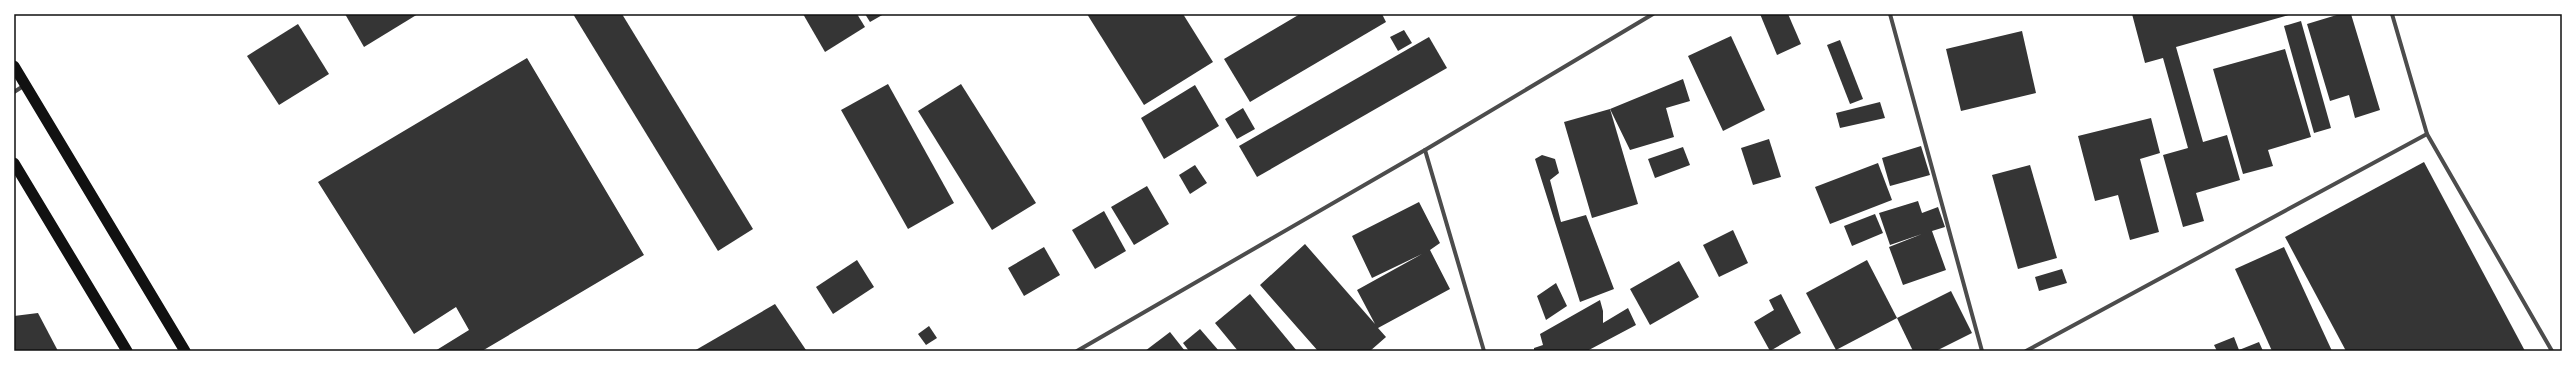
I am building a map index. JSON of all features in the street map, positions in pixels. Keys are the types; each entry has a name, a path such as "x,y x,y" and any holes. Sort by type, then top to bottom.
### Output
{"highway":[{"path":"14,66 185,351"},
{"path":"14,163 127,351"}],"street":[{"path":"1076,351 1425,150 1653,14"},
{"path":"1890,14 1982,351"},
{"path":"2392,14 2427,134 2552,351"},
{"path":"14,92 25,85"},
{"path":"2026,351 2427,134"},
{"path":"1425,150 1484,351"}],"building":[{"path":"345,14 418,14 364,47"},
{"path":"573,14 622,14 753,229 718,251"},
{"path":"803,14 857,14 865,27 825,52"},
{"path":"865,14 884,14 870,22"},
{"path":"1087,14 1183,14 1213,62 1144,105"},
{"path":"1300,14 1382,14 1386,22 1250,102 1224,59"},
{"path":"1760,14 1788,14 1801,44 1777,55"},
{"path":"2132,14 2292,14 2176,47 2203,142 2227,135 2240,180 2196,193 2204,221 2183,227 2163,155 2188,148 2163,58 2145,63"},
{"path":"2340,14 2351,14 2380,110 2355,118 2349,95 2330,101 2307,24"},
{"path":"2301,21 2331,128 2314,133 2284,26"},
{"path":"298,24 329,74 279,105 247,56"},
{"path":"1404,30 1412,43 1398,51 1390,37"},
{"path":"2022,31 2036,93 1961,111 1946,49"},
{"path":"1731,36 1765,110 1723,131 1688,56"},
{"path":"1429,37 1447,68 1257,177 1239,146"},
{"path":"1840,40 1863,99 1850,104 1827,45"},
{"path":"2285,49 2311,137 2268,150 2273,166 2243,174 2213,69"},
{"path":"527,58 644,255 482,351 435,351 469,330 456,307 414,334 318,182"},
{"path":"1683,79 1690,101 1666,108 1674,137 1630,150 1610,109"},
{"path":"888,84 954,203 908,229 841,110"},
{"path":"961,84 1036,203 992,230 918,111"},
{"path":"1195,85 1219,126 1164,159 1141,118"},
{"path":"1880,102 1885,118 1840,128 1836,113"},
{"path":"1243,108 1255,129 1237,139 1225,119"},
{"path":"1610,109 1638,204 1592,218 1564,122"},
{"path":"2151,118 2160,153 2140,159 2159,232 2130,240 2118,195 2095,201 2078,136"},
{"path":"1769,139 1781,177 1753,185 1741,148"},
{"path":"1921,146 1930,175 1890,186 1882,158"},
{"path":"1683,147 1690,165 1655,178 1648,159"},
{"path":"1542,155 1555,159 1559,173 1550,180 1561,222 1586,215 1614,289 1580,302 1535,159"},
{"path":"2424,162 2525,351 2346,351 2285,237"},
{"path":"1878,163 1892,200 1830,224 1815,187"},
{"path":"1195,165 1207,183 1190,194 1179,175"},
{"path":"2030,165 2057,258 2018,269 1992,175"},
{"path":"1147,186 1169,224 1134,245 1111,207"},
{"path":"1918,201 1922,213 1938,207 1945,227 1932,231 1946,270 1903,285 1889,247 1922,234 1890,245 1879,213"},
{"path":"1419,202 1440,243 1430,250 1450,289 1378,328 1386,337 1370,351 1318,351 1260,285 1305,244 1375,324 1357,290 1422,254 1372,278 1352,236"},
{"path":"1104,211 1126,251 1095,269 1072,230"},
{"path":"1875,214 1883,233 1852,246 1844,226"},
{"path":"1733,230 1748,263 1719,277 1703,245"},
{"path":"1044,247 1060,275 1024,296 1008,268"},
{"path":"2284,247 2332,351 2272,351 2235,269"},
{"path":"857,260 874,287 833,314 816,287"},
{"path":"1867,260 1897,318 1836,350 1806,293"},
{"path":"1679,261 1699,297 1650,325 1630,289"},
{"path":"2062,269 2067,283 2039,291 2035,277"},
{"path":"1556,283 1567,306 1546,320 1537,296"},
{"path":"1951,291 1972,333 1936,351 1913,351 1897,318"},
{"path":"1250,294 1297,351 1238,351 1215,323"},
{"path":"1781,294 1801,333 1770,351 1754,322 1774,310 1769,300"},
{"path":"1600,300 1603,311 1603,323 1628,308 1636,325 1587,351 1534,351 1534,348 1543,345 1540,334"},
{"path":"775,304 806,350 694,351"},
{"path":"38,313 58,351 14,351 14,316"},
{"path":"929,326 937,338 926,345 918,334"},
{"path":"1200,329 1219,351 1189,351 1183,343"},
{"path":"1170,332 1185,351 1145,351"},
{"path":"2234,337 2239,350 2259,342 2263,351 2217,351 2214,345"}]}
